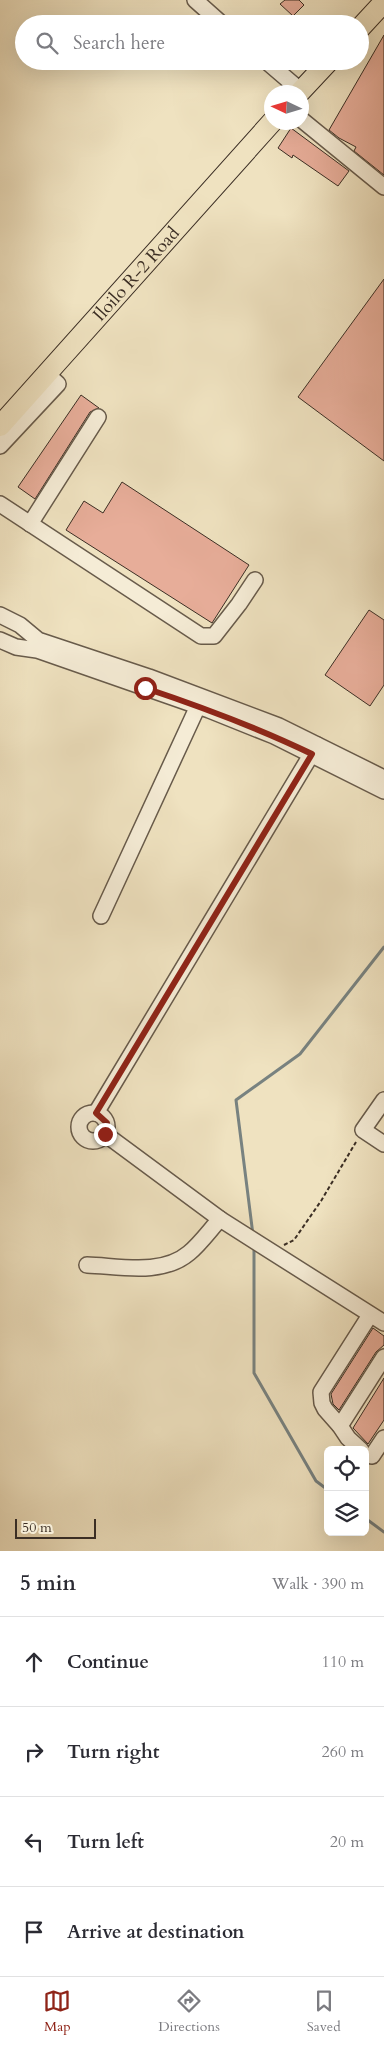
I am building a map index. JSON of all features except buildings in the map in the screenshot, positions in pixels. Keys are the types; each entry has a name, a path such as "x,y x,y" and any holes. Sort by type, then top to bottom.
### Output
{"main road":[{"path":"369,18 384,2"},
{"path":"307,85 321,70"},
{"name":"Iloilo R-2 Road","path":"0,426 265,130"}],"street":[{"path":"195,0 212,15"},
{"path":"276,70 292,85"},
{"path":"309,126 384,187"},
{"path":"0,446 58,384 47,374"},
{"path":"30,524 98,416"},
{"path":"0,504 201,636 214,636 254,580"},
{"path":"0,615 20,625 38,640 80,660"},
{"path":"20,625 5,642 80,660 147,682 276,731 314,750 384,778"},
{"path":"100,916 207,705"},
{"path":"96,1113 107,1123 105,1134 101,1139 91,1141 82,1136 79,1130 82,1118 96,1113 314,750"},
{"path":"337,760 384,791"},
{"path":"384,1100 363,1130 384,1144"},
{"path":"105,1134 238,1232 384,1323"},
{"path":"87,1264 152,1268 174,1262 188,1254 220,1219"},
{"path":"370,1315 321,1392 322,1403 348,1438 371,1455 384,1438"},
{"path":"340,1426 384,1357"}],"path":[{"path":"270,1252 294,1240 321,1201 363,1130"}],"waterway":[{"path":"253,1235 236,1100 300,1054 384,947"},
{"path":"254,1246 254,1373 316,1481 324,1487"},
{"path":"369,1521 384,1532"}],"route":[{"path":"105,1134 107,1123 101,1115 96,1113 312,754 274,736 209,710 145,688"}]}
